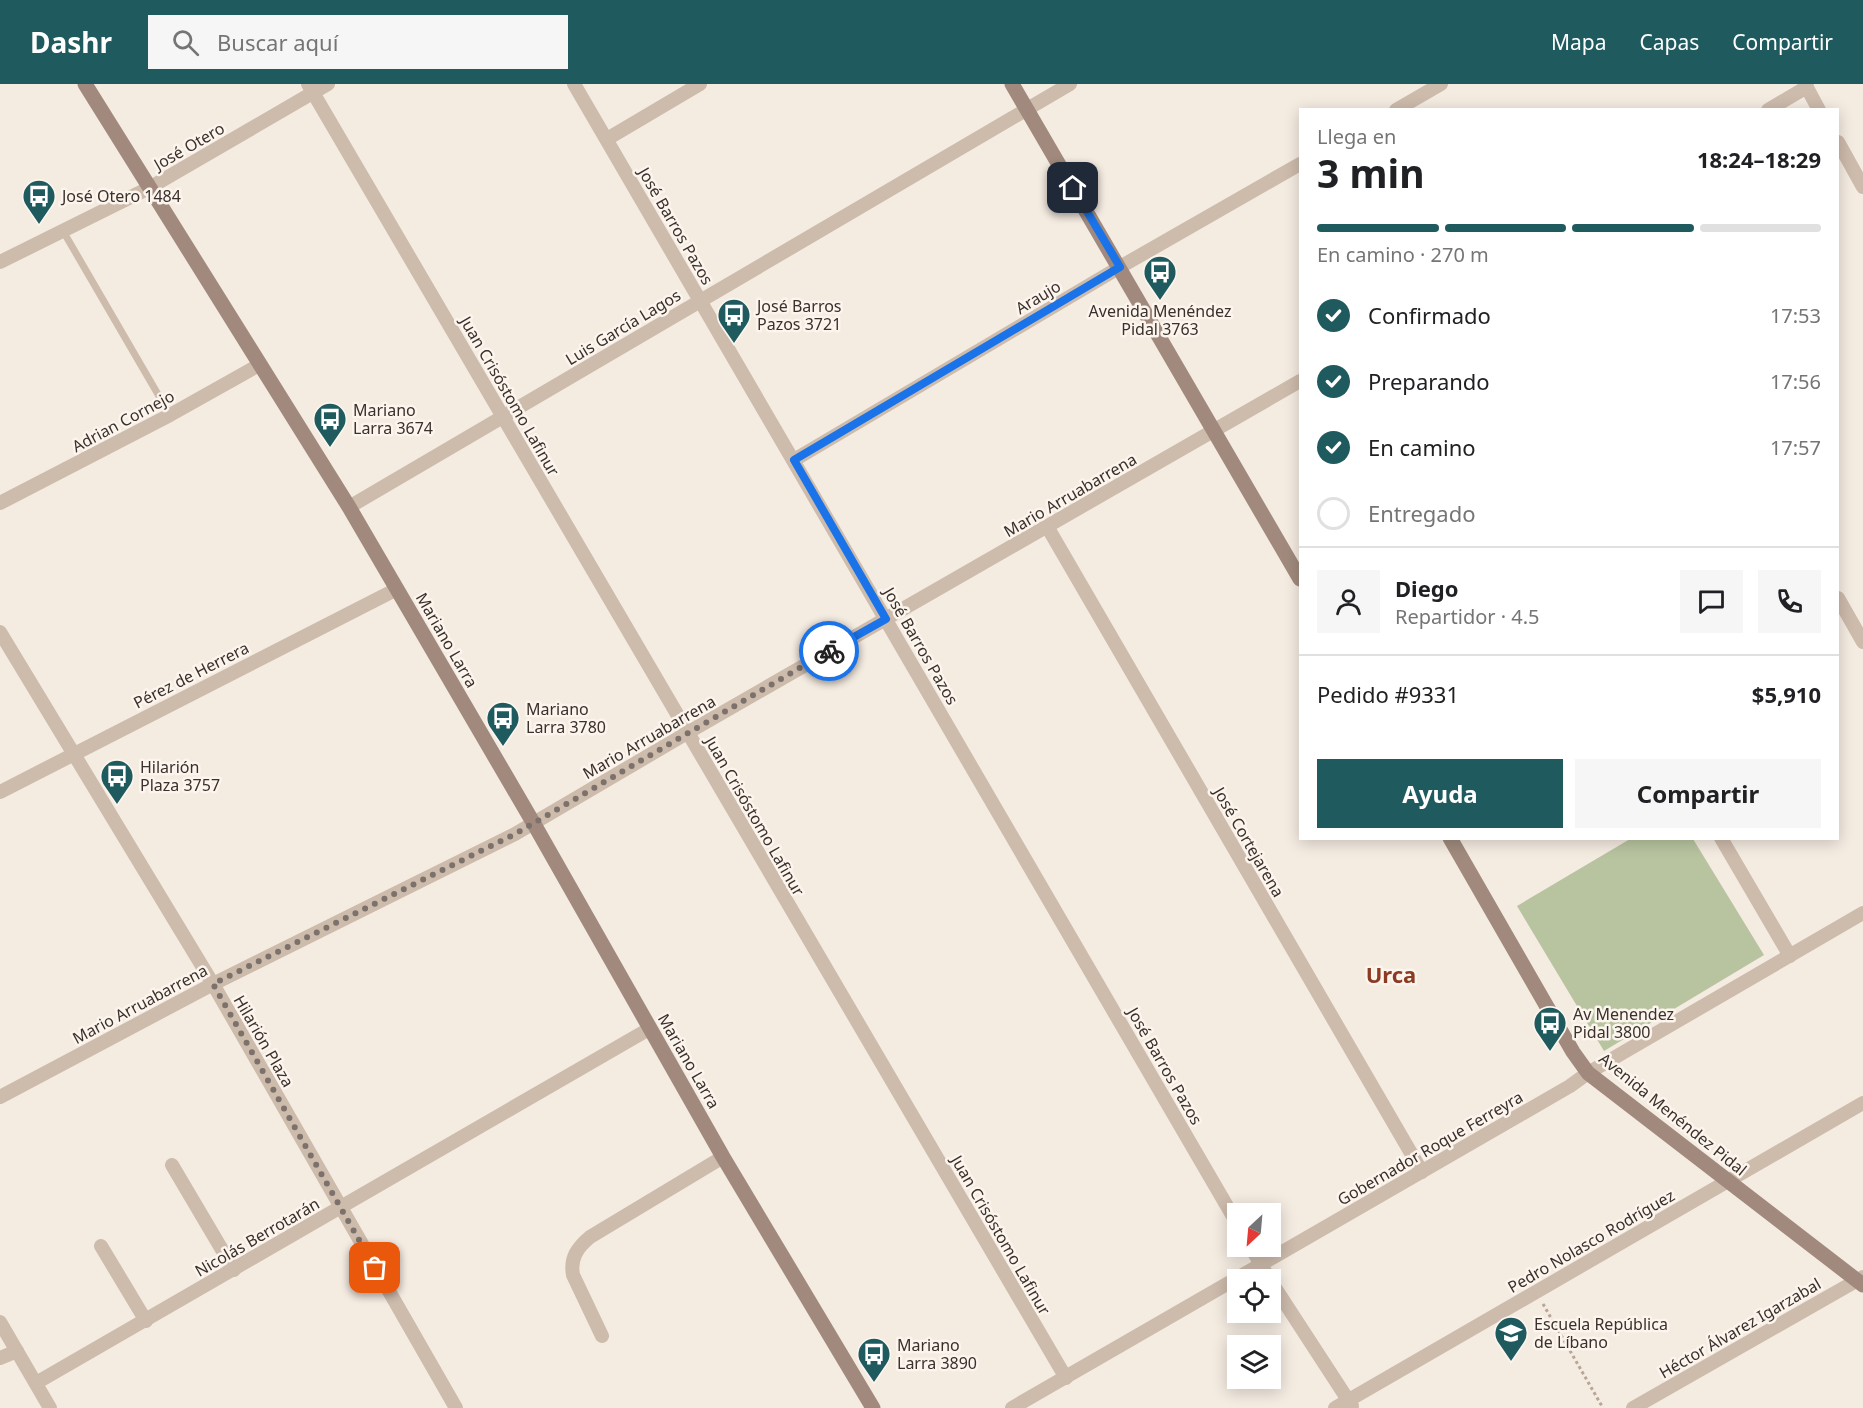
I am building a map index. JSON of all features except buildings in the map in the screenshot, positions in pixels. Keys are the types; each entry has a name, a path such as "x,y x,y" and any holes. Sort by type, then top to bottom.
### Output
{"main road":[{"name":"Mariano Larra","path":"85,84 349,507 534,824 649,1029 873,1408"},
{"path":"1012,84 1299,577"},
{"name":"Avenida Menéndez Pidal","path":"1451,840 1573,1052 1588,1073 1728,1182 1861,1281"}],"street":[{"name":"José Otero","path":"0,262 149,188 310,88 328,84"},
{"name":"José Barros Pazos","path":"574,84 1227,1206"},
{"path":"607,139 700,84"},
{"name":"Luis García Lagos","path":"349,507 1070,84"},
{"path":"1399,108 1441,84"},
{"path":"1771,108 1806,86 1818,108"},
{"name":"Juan Crisóstomo Lafinur","path":"310,88 1066,1377"},
{"path":"1839,144 1863,187"},
{"name":"Araujo","path":"794,460 1120,267 1299,165"},
{"name":"Adrian Cornejo","path":"0,503 170,415 259,365"},
{"name":"Mario Arruabarrena","path":"0,1097 213,984 534,824 687,733 1048,528 1299,382"},
{"name":"José Cortejarena","path":"1048,528 1422,1172"},
{"name":"Pérez de Herrera","path":"0,792 397,589"},
{"path":"1839,600 1863,642"},
{"name":"Hilarión Plaza","path":"0,632 213,984 456,1408"},
{"path":"1722,840 1790,956"},
{"name":"Gobernador Roque Ferreyra","path":"1012,1408 1863,914"},
{"name":"Nicolás Berrotarán","path":"36,1383 649,1029"},
{"name":"Pedro Nolasco Rodríguez","path":"1335,1408 1351,1404 1536,1292 1863,1103"},
{"path":"602,1336 573,1275 571,1266 580,1245 723,1156"},
{"path":"172,1166 234,1270"},
{"path":"101,1246 146,1321"},
{"path":"1256,1257 1263,1269"},
{"name":"Héctor Álvarez Igarzabal","path":"1633,1408 1861,1281"},
{"path":"1281,1297 1351,1404"},
{"path":"0,1322 50,1408"},
{"path":"0,1358 17,1351"}],"lane":[{"path":"63,231 170,415"}],"path":[{"path":"1536,1292 1603,1408"}],"green space":[{"path":"1628,840 1694,840 1764,955 1604,1051 1517,906"}],"way so far":[{"path":"375,1268 213,984 515,834 829,651"}],"place":[{"name":"José Otero 1484","path":"39,225"},
{"name":"Avenida Menéndez Pidal 3763","path":"1160,301"},
{"name":"José Barros Pazos 3721","path":"734,344"},
{"name":"Mariano Larra 3674","path":"330,448"},
{"name":"Mariano Larra 3780","path":"503,747"},
{"name":"Hilarión Plaza 3757","path":"117,805"},
{"name":"Av Menendez Pidal 3800","path":"1550,1052"},
{"name":"Escuela República de Líbano","path":"1511,1362"},
{"name":"Mariano Larra 3890","path":"874,1383"}],"district":[{"name":"Urca","path":"1391,974"}],"route":[{"path":"829,651 886,619 794,460 1120,267 1073,188"}]}
